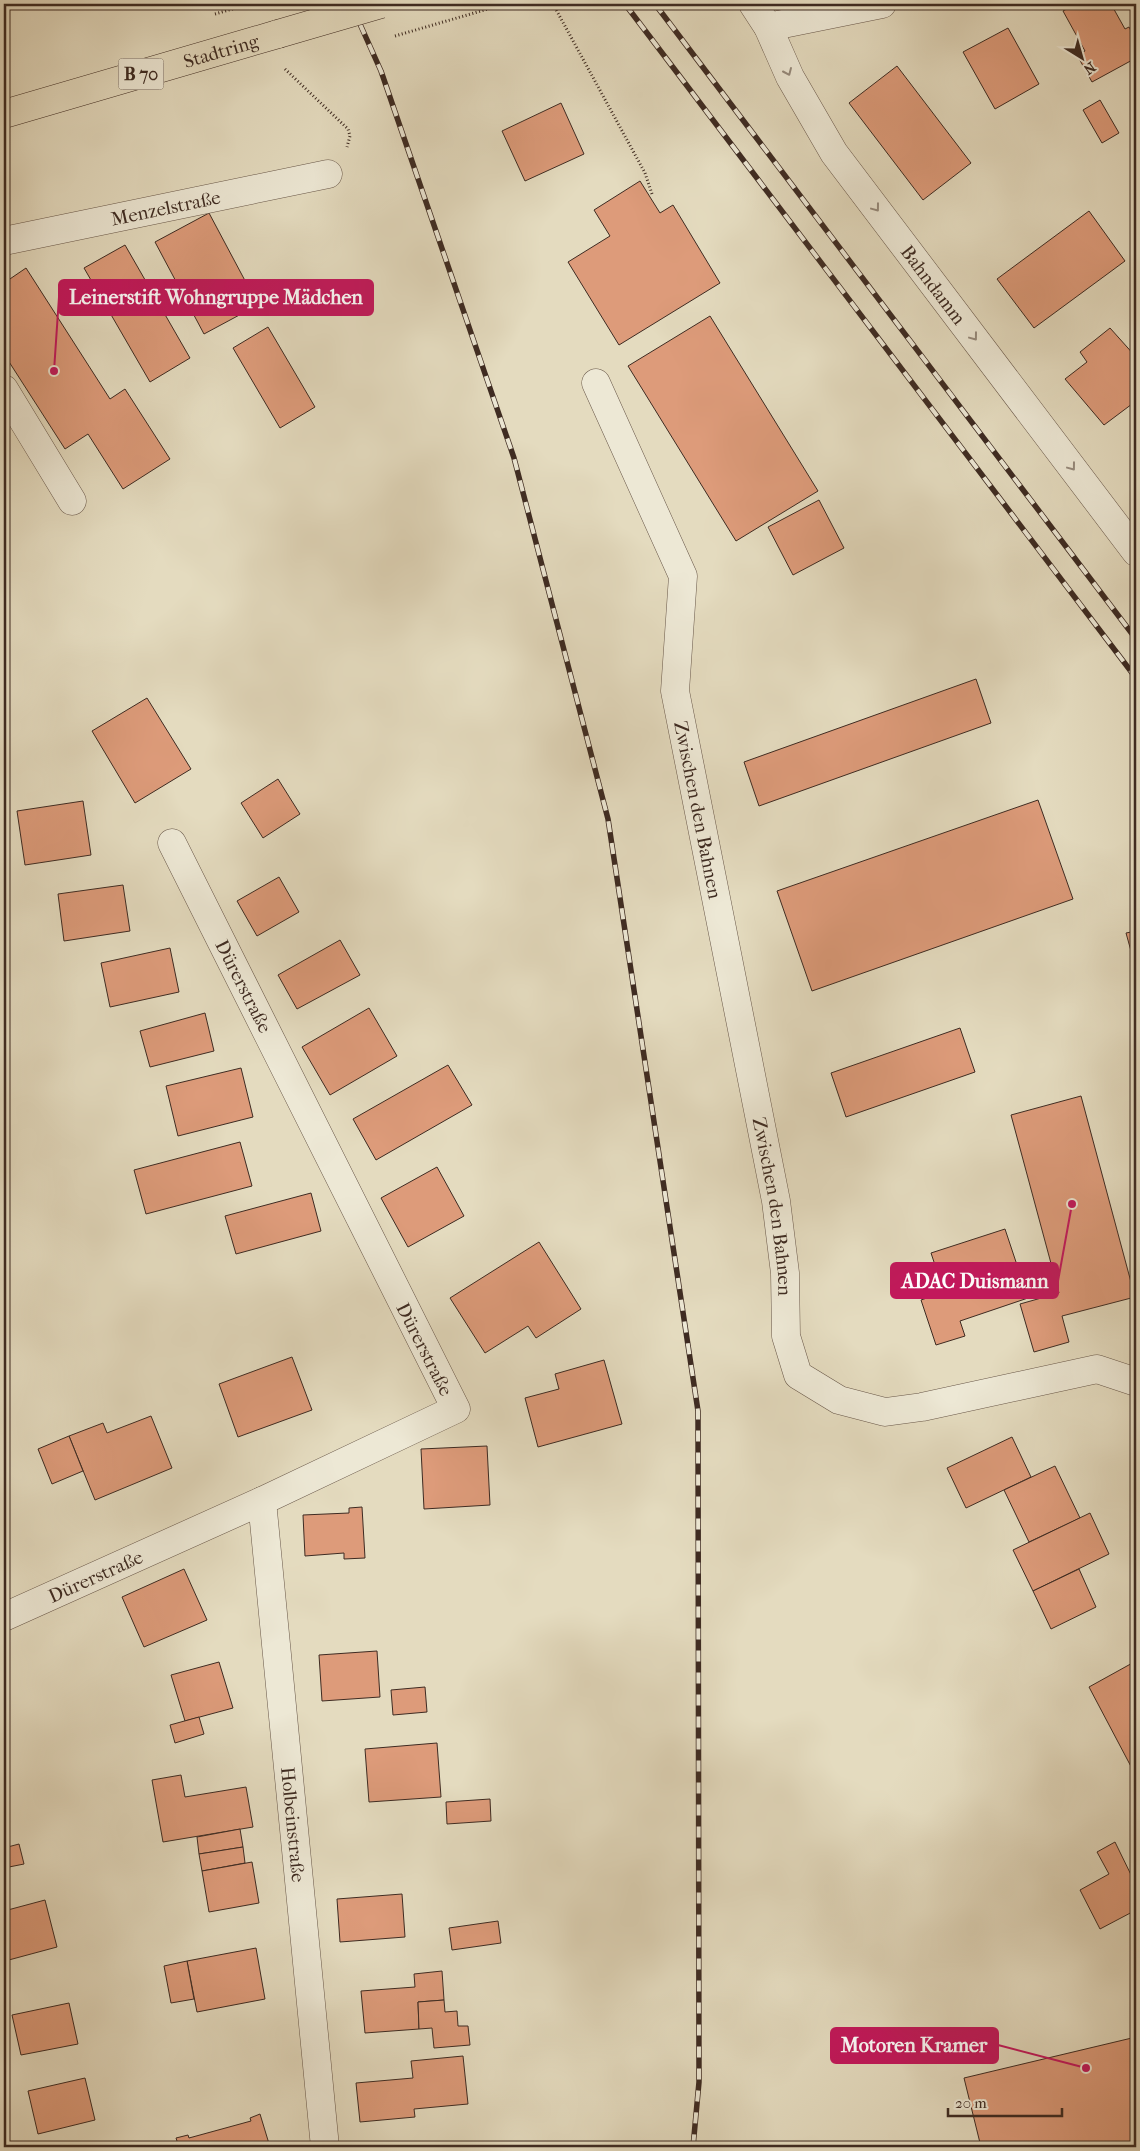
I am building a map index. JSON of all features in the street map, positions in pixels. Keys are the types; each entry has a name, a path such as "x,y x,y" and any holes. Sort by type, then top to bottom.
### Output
{"main road":[{"name":"Stadtring","path":"4,114 381,4"}],"street":[{"name":"Bahndamm","path":"754,4 768,27 790,77 834,153 1136,552"},
{"path":"768,27 882,4"},
{"name":"Menzelstraße","path":"4,241 328,174"},
{"name":"Zwischen den Bahnen","path":"596,383 683,576 675,691 776,1201 785,1273 786,1336 798,1376 839,1400 885,1412 922,1407 1097,1369 1136,1382"},
{"path":"4,389 72,501"},
{"name":"Dürerstraße","path":"4,1618 262,1501 456,1409 172,843"},
{"name":"Holbeinstraße","path":"262,1501 324,2147"}],"path":[{"path":"393,37 505,4"},
{"path":"553,4 645,173 652,194"},
{"path":"285,69 348,129"}],"building":[{"path":"1076,4 1111,4 1125,29 1129,27 1136,40 1136,58 1092,82 1077,55 1085,51 1063,11"},
{"path":"1008,28 1039,84 995,109 963,52"},
{"path":"897,66 971,163 923,200 849,103"},
{"path":"1100,100 1119,133 1102,143 1083,110"},
{"path":"561,103 584,154 525,181 502,131"},
{"path":"640,181 660,213 673,205 720,283 619,345 568,262 610,236 594,210"},
{"path":"1089,211 1125,261 1034,328 997,279"},
{"path":"209,213 258,305 204,334 155,242"},
{"path":"125,245 190,358 150,382 84,268"},
{"path":"26,268 110,399 125,389 170,459 123,489 88,434 65,449 4,354 4,283"},
{"path":"710,316 818,491 736,541 628,366"},
{"path":"268,327 315,407 280,428 233,348"},
{"path":"1110,328 1136,357 1136,401 1104,425 1065,379 1087,362 1080,352"},
{"path":"819,500 844,548 793,575 768,527"},
{"path":"976,679 991,723 759,806 744,762"},
{"path":"147,698 191,769 135,803 92,731"},
{"path":"278,779 300,814 263,838 241,803"},
{"path":"1038,800 1073,899 812,991 777,891"},
{"path":"83,801 91,855 25,865 17,811"},
{"path":"279,877 299,912 257,936 237,901"},
{"path":"123,885 130,931 64,941 58,894"},
{"path":"1136,931 1136,969 1126,933"},
{"path":"340,940 360,975 297,1009 278,975"},
{"path":"170,948 179,992 110,1007 101,963"},
{"path":"369,1008 397,1056 330,1095 302,1047"},
{"path":"205,1013 214,1051 150,1067 140,1031"},
{"path":"960,1028 975,1072 846,1117 831,1073"},
{"path":"448,1065 472,1105 376,1160 353,1119"},
{"path":"241,1068 253,1117 178,1136 166,1086"},
{"path":"1081,1096 1135,1297 1062,1316 1069,1342 1034,1352 1020,1304 1059,1293 1011,1115"},
{"path":"240,1142 252,1186 146,1214 134,1170"},
{"path":"437,1167 464,1216 408,1247 381,1198"},
{"path":"311,1193 321,1231 236,1254 225,1216"},
{"path":"1005,1229 1028,1298 960,1321 965,1336 936,1345 921,1300 944,1292 931,1253"},
{"path":"539,1242 581,1309 536,1338 528,1326 485,1353 450,1298"},
{"path":"292,1357 312,1410 238,1437 219,1384"},
{"path":"604,1360 622,1424 538,1447 525,1398 559,1389 555,1374"},
{"path":"151,1416 172,1468 95,1500 69,1436 103,1423 107,1433"},
{"path":"69,1436 83,1471 52,1484 38,1449"},
{"path":"1012,1437 1031,1477 966,1508 947,1468"},
{"path":"487,1446 490,1505 424,1509 421,1449"},
{"path":"1055,1466 1080,1518 1029,1542 1004,1490"},
{"path":"362,1507 365,1558 344,1559 344,1553 305,1556 303,1515 349,1513 349,1508"},
{"path":"1090,1513 1109,1554 1033,1591 1013,1550"},
{"path":"184,1569 207,1620 144,1647 122,1597"},
{"path":"1079,1569 1096,1607 1051,1629 1033,1591"},
{"path":"377,1651 380,1697 322,1701 319,1655"},
{"path":"1136,1661 1136,1776 1089,1687"},
{"path":"219,1662 233,1708 185,1721 171,1675"},
{"path":"425,1687 427,1712 393,1715 391,1690"},
{"path":"199,1717 204,1734 175,1743 170,1725"},
{"path":"437,1743 441,1797 369,1802 365,1749"},
{"path":"181,1775 185,1797 246,1787 253,1827 163,1842 152,1780"},
{"path":"490,1799 491,1821 447,1824 446,1802"},
{"path":"240,1829 243,1847 199,1854 197,1837"},
{"path":"1115,1842 1136,1885 1136,1910 1100,1929 1080,1890 1109,1874 1097,1852"},
{"path":"19,1844 24,1864 4,1868 4,1848"},
{"path":"243,1847 245,1863 202,1871 199,1854"},
{"path":"252,1862 259,1903 209,1912 202,1871"},
{"path":"402,1894 405,1937 340,1942 337,1899"},
{"path":"45,1900 57,1947 5,1961 4,1911"},
{"path":"498,1921 501,1943 452,1950 449,1928"},
{"path":"256,1948 265,1999 197,2012 187,1961"},
{"path":"187,1961 194,1999 171,2003 164,1966"},
{"path":"442,1971 444,2000 418,2002 419,2029 365,2033 361,1991 415,1987 414,1974"},
{"path":"444,2000 445,2012 457,2011 458,2026 468,2026 470,2045 434,2048 432,2028 419,2029 418,2002"},
{"path":"69,2003 78,2044 21,2055 12,2015"},
{"path":"1136,2037 1136,2147 981,2147 964,2078"},
{"path":"463,2056 468,2104 414,2109 415,2117 360,2122 356,2083 413,2078 411,2061"},
{"path":"85,2078 95,2120 38,2134 28,2091"},
{"path":"260,2114 270,2147 179,2147 176,2138 188,2135 189,2138 251,2121 250,2118"}],"railway":[{"path":"351,4 381,71 514,458 608,819 698,1411 699,2082 693,2147"},
{"path":"625,4 1136,678"},
{"path":"655,4 1136,639"}],"place":[{"name":"Leinerstift Wohngruppe Mädchen","path":"54,371"},
{"name":"ADAC Duismann","path":"1072,1204"},
{"name":"Motoren Kramer","path":"1086,2068"}]}
